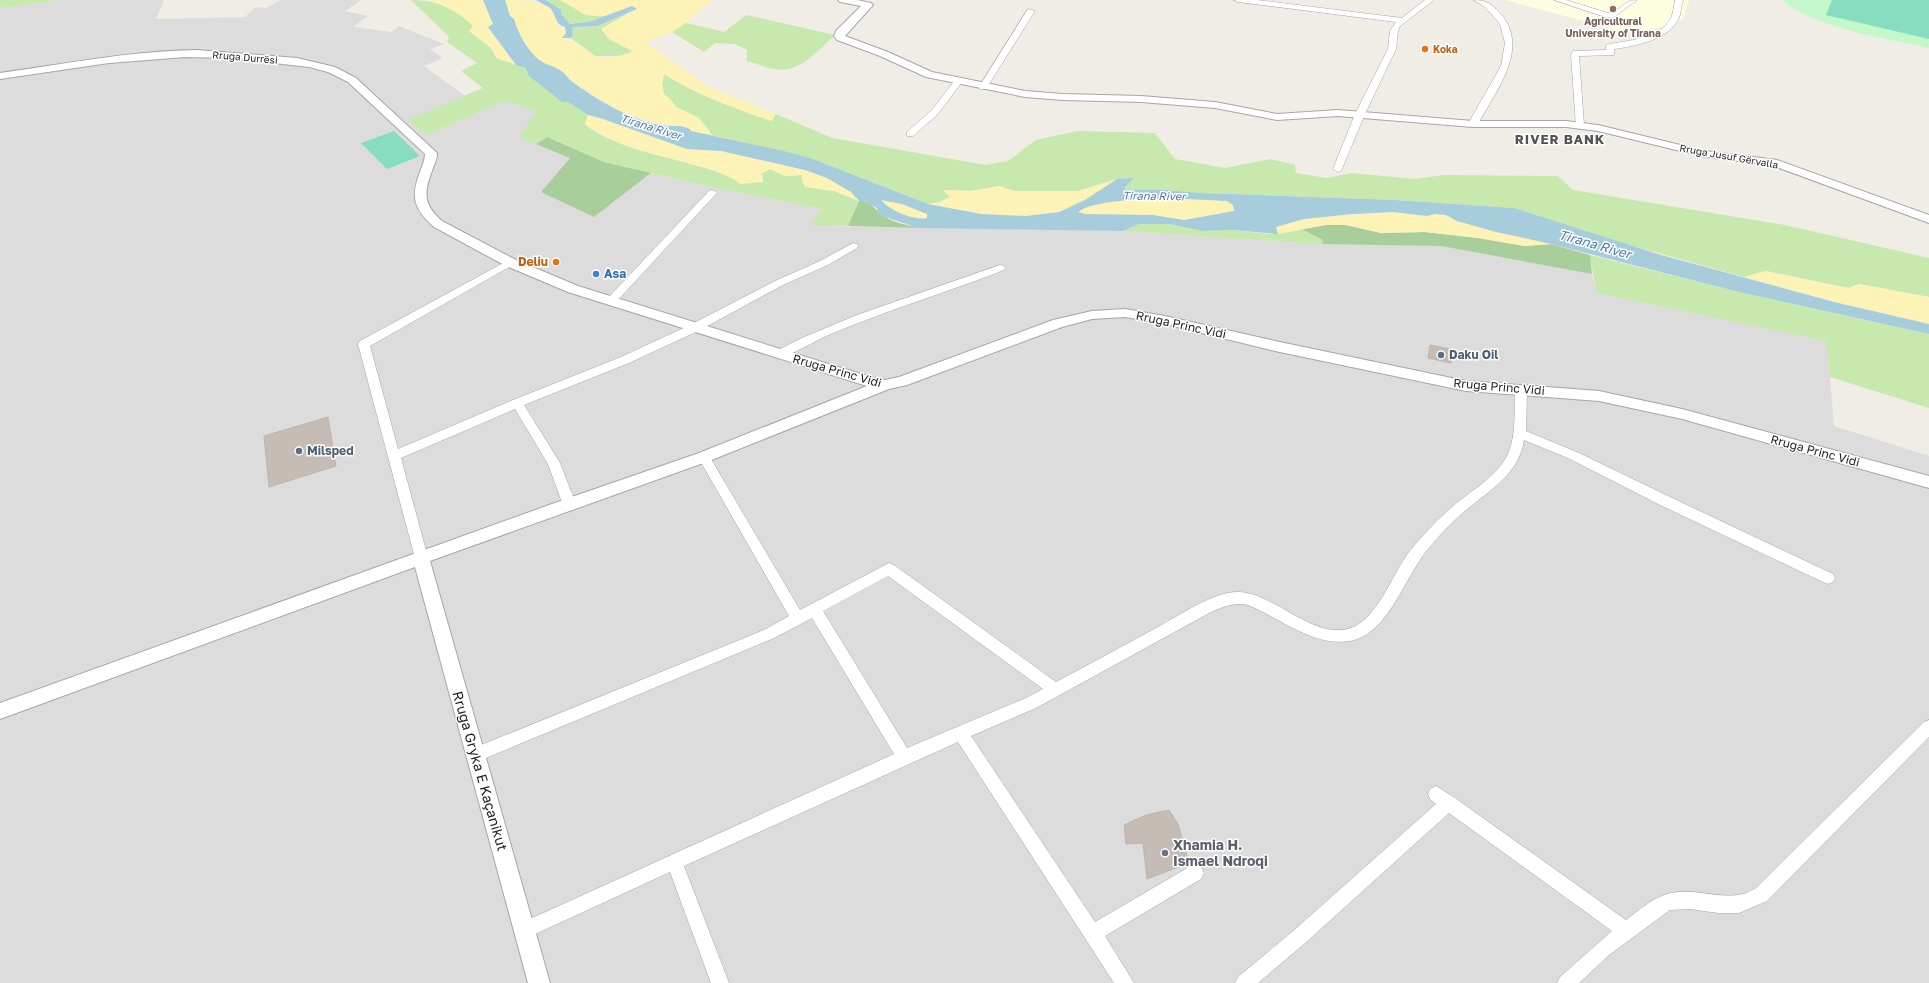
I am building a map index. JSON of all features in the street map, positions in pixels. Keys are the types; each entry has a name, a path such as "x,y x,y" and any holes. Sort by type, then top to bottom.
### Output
{"street":[{"path":"843,0 870,2"},
{"path":"1240,0 1402,20"},
{"path":"1338,169 1360,114 1392,49 1394,32 1402,20 1430,0"},
{"path":"1473,124 1505,66 1509,43 1504,22 1488,5 1478,0"},
{"path":"1558,0 1608,16 1614,15 1633,0"},
{"path":"1579,125 1576,53 1611,53 1609,47 1628,45 1659,33 1674,21 1679,0"},
{"name":"Rruga Jusuf Gërvalla","path":"870,2 840,32 841,38 884,54 918,71 958,82 1025,94 1063,97 1142,99 1215,105 1277,118 1324,113 1360,114 1473,124 1579,125 1623,132 1705,154 1774,162 1929,218"},
{"path":"984,87 1031,11"},
{"name":"Rruga Durrësi","path":"0,76 142,57 193,53 274,59 329,69 342,73 352,80 431,153 431,158 422,180"},
{"path":"910,134 935,112 958,82"},
{"name":"Rruga Princ Vidi","path":"422,180 419,198 427,216 438,224 511,263 561,284 610,301 876,384 885,385 924,373 1058,323 1092,315 1125,313 1165,320 1275,346 1466,386 1599,396 1634,403 1682,414 1929,482"},
{"path":"610,301 712,193"},
{"path":"394,456 517,402 625,360 694,328 779,284 824,263 853,246"},
{"path":"421,558 364,344 511,263"},
{"path":"780,354 848,322 1000,268"},
{"path":"0,711 569,504 704,457 885,385"},
{"path":"525,930 904,757 1031,703 1206,608 1226,599 1236,597 1263,606 1305,627 1341,636 1352,635 1368,625 1380,611 1410,560 1421,546 1454,512 1495,482 1506,469 1513,457 1518,433 1521,390"},
{"path":"517,402 554,463 569,504"},
{"path":"1518,433 1600,467 1666,501 1828,578"},
{"path":"704,457 798,619"},
{"name":"Rruga Gryka E Kaçanikut","path":"421,558 539,983"},
{"path":"475,754 769,634 889,569 1056,690"},
{"path":"815,610 904,757"},
{"path":"1566,983 1602,949 1668,902 1690,900 1718,904 1739,904 1761,895 1929,727"},
{"path":"960,732 1125,983"},
{"path":"1244,983 1298,938 1442,799 1626,931"},
{"path":"674,861 720,983"},
{"path":"1093,933 1195,873"}],"shaded area":[{"path":"61,0 164,0 156,19 245,17 256,7 266,8 281,0 361,0 345,11 368,16 353,27 392,32 399,26 444,44 430,49 443,58 424,66 465,96 408,120 427,135 505,101 537,111 519,137 571,158 594,217 651,173 715,188 822,209 811,226 1123,231 1300,243 1441,246 1592,274 1596,293 1827,341 1834,426 1929,456 1929,983 0,983 0,8"},
{"name":"Agricultural University of Tirana","path":"1505,0 1689,0 1683,19 1641,34 1620,31"}],"green space":[{"path":"0,0 61,0 0,8"},
{"path":"411,0 437,3 460,14 473,26 469,31 490,47 497,58 525,68 527,73 564,102 568,102 588,115 585,125 596,132 620,144 699,166 728,176 741,184 770,169 785,176 802,175 805,187 834,191 859,201 848,226 810,226 822,209 715,188 604,162 547,137 536,144 519,137 536,111 505,101 427,135 407,120 483,88 461,71 477,63 447,42 449,37"},
{"path":"546,0 560,0 586,15 609,16 589,22 570,24 553,5"},
{"path":"1784,0 1929,0 1929,48 1836,27 1801,13 1785,3"},
{"path":"1832,0 1929,0 1929,39 1826,15"},
{"path":"628,13 601,29 609,39 634,52 621,56 595,56 571,38 573,34 571,27 597,26"},
{"path":"746,15 835,35 808,60 792,68 783,70 747,61 747,50 735,44 715,43 704,52 672,32 686,23 724,32"},
{"path":"664,74 703,95 771,121 776,114 832,138 986,165 1008,161 1036,140 1077,131 1155,133 1175,159 1225,168 1270,159 1295,165 1296,173 1327,178 1351,173 1415,179 1444,175 1558,176 1573,190 1785,225 1929,258 1929,297 1859,284 1848,288 1766,271 1744,277 1597,236 1514,208 1395,200 1203,193 1164,190 1128,190 1123,188 1133,178 1117,179 1078,191 1014,191 999,186 971,191 944,190 950,197 940,202 928,204 813,159 712,135 699,118 676,107 664,94 662,83"},
{"path":"394,131 420,156 387,169 361,143"},
{"path":"547,137 604,162 651,173 594,217 541,192 570,158 536,144"},
{"path":"859,201 867,202 889,219 919,228 848,226"},
{"path":"1139,224 1169,224 1203,231 1234,230 1269,234 1301,229 1323,240 1322,244 1123,231"},
{"path":"1326,225 1346,225 1381,233 1425,232 1478,238 1525,246 1551,244 1590,255 1592,274 1441,246 1322,244 1323,240 1301,229"},
{"path":"1590,255 1739,292 1929,334 1929,408 1830,377 1826,341 1596,293"}],"sand":[{"path":"428,0 483,0 493,25 488,28 516,65 497,58 490,47 469,31 473,26 463,17 447,7"},
{"path":"505,0 530,1 548,7 558,22 565,27 566,33 563,38 577,43 588,52 596,56 610,57 620,56 633,51 609,39 601,29 637,9 632,6 609,16 586,15 560,0 712,0 686,23 672,32 646,42 707,86 776,114 772,121 744,111 703,95 664,74 662,83 664,94 676,107 699,118 712,135 691,131 675,125 660,125 618,110 569,79 561,70 542,62 533,55 517,30 514,19 510,16"},
{"path":"588,115 687,149 721,151 805,170 827,178 851,192 859,201 834,191 805,187 802,181 802,175 785,176 770,169 762,173 763,182 741,184 714,170 645,152 608,138 585,124"},
{"path":"1117,179 1089,198 1066,210 1042,215 1009,216 960,210 928,204 940,202 950,197 943,190 971,191 999,186 1014,191 1078,191"},
{"path":"1166,198 1227,201 1233,205 1235,211 1184,220 1153,215 1085,214 1077,212 1095,204 1107,202 1132,199"},
{"path":"881,199 902,204 927,214 927,218 915,218 902,214 890,207"},
{"path":"1393,212 1427,216 1435,214 1446,215 1457,221 1496,232 1551,244 1525,246 1478,238 1425,232 1381,233 1346,225 1326,225 1278,234 1276,228 1304,219"},
{"path":"1766,271 1848,288 1859,284 1929,297 1929,324 1883,315 1744,277"}],"water":[{"name":"Tirana River","path":"483,0 505,0 510,16 514,19 517,29 527,46 537,58 565,74 570,80 589,94 637,119 660,125 682,127 690,129 691,131 784,151 813,159 928,204 981,214 1026,216 1059,212 1085,200 1117,179 1134,178 1124,188 1128,190 1164,190 1203,193 1395,200 1514,208 1661,255 1834,302 1929,324 1929,334 1739,292 1551,244 1496,232 1457,221 1446,215 1435,214 1427,216 1393,212 1304,219 1276,227 1278,234 1234,230 1203,231 1169,224 1139,224 1123,231 919,228 885,217 878,212 877,208 865,201 859,201 851,192 827,178 805,170 721,151 687,149 588,115 568,102 562,102 529,76 525,68 516,65 488,27 493,24","holes":["1166,198 1227,201 1233,205 1234,211 1184,220 1153,215 1085,214 1078,212 1085,208 1107,203","881,200 902,204 927,214 927,218 915,218 902,214"]},
{"path":"536,0 546,0 561,10 561,14 570,24 589,22 632,6 637,9 597,26 572,27 573,34 571,38 562,38 566,33 565,27 561,26 557,22 550,8"}],"building":[{"name":"Daku Oil","path":"1430,345 1454,350 1451,363 1428,358"},
{"name":"Milsped","path":"328,417 336,466 269,487 264,436"},
{"name":"Xhamia H. Ismael Ndroqi","path":"1169,810 1178,824 1189,863 1147,879 1143,843 1126,844 1124,825 1146,815"}],"place":[{"name":"Agricultural University of Tirana","path":"1613,9"},
{"name":"Koka","path":"1425,49"},
{"name":"Deliu","path":"556,262"},
{"name":"Asa","path":"596,274"},
{"name":"Daku Oil","path":"1441,355"},
{"name":"Milsped","path":"299,451"},
{"name":"Xhamia H. Ismael Ndroqi","path":"1165,853"}],"district":[{"name":"RIVER BANK","path":"1560,139"}]}
